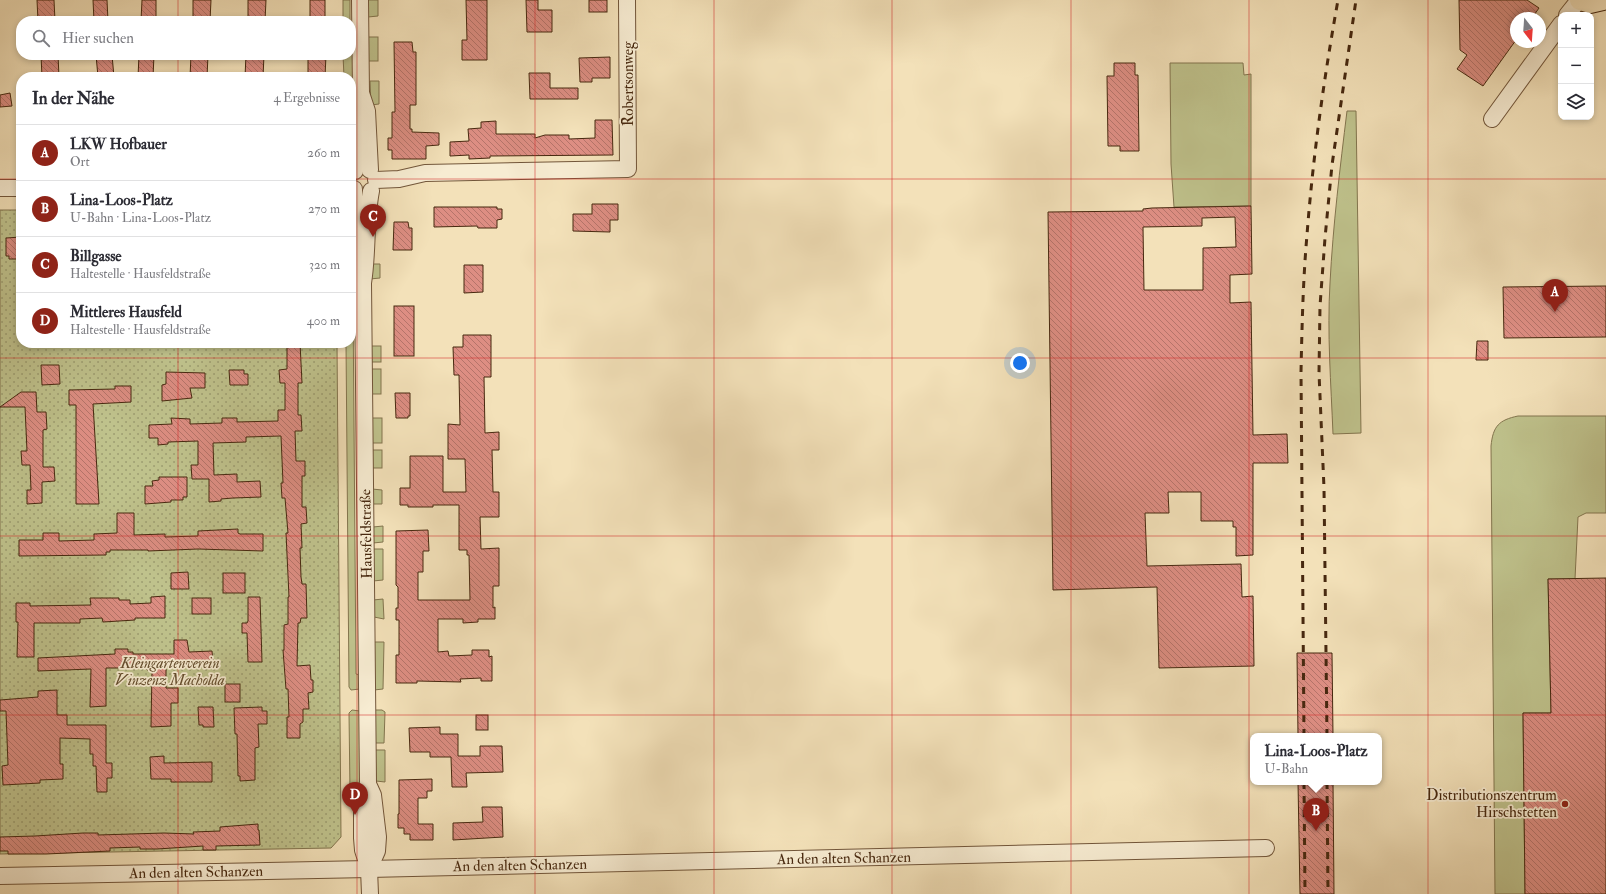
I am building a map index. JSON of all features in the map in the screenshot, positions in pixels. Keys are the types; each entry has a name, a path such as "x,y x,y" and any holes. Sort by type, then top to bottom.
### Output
{"main road":[{"path":"1580,0 1590,3 1603,1"}],"street":[{"name":"Hausfeldstraße","path":"360,0 361,93 367,111 361,180 367,210 366,262 363,283 368,784 362,796 362,838 363,850 370,869 370,894"},
{"name":"Robertsonweg","path":"361,180 398,179 425,173 628,169 627,0"},
{"path":"1570,12 1580,0"},
{"path":"1492,118 1558,28"},
{"path":"0,188 16,188"},
{"name":"An den alten Schanzen","path":"0,876 1266,848"}],"green space":[{"path":"343,0 350,0 350,16 343,16"},
{"path":"368,0 378,0 378,16 368,17"},
{"path":"368,37 378,37 378,61 368,61"},
{"path":"343,60 354,60 354,72 344,72"},
{"path":"1170,63 1243,63 1244,75 1251,74 1251,206 1174,207 1171,164"},
{"path":"370,81 379,81 379,104 371,105"},
{"path":"1347,111 1356,111 1361,433 1333,434 1329,302 1331,261 1339,175"},
{"name":"Kleingartenverein Vinzenz Macholda","path":"0,210 16,210 16,348 337,348 341,837 331,848 0,854"},
{"path":"370,264 380,264 380,278 370,279"},
{"path":"371,346 381,346 381,362 371,362"},
{"path":"346,348 353,348 356,674 360,675 360,689 351,690 349,687"},
{"path":"371,369 381,369 381,394 371,394"},
{"path":"1518,416 1606,416 1606,513 1586,513 1578,517 1575,579 1548,579 1551,713 1523,713 1525,894 1495,894 1491,446 1493,433 1498,425 1506,420"},
{"path":"371,418 382,418 382,443 371,443"},
{"path":"372,450 382,450 382,468 372,468"},
{"path":"372,489 382,490 382,504 373,504"},
{"path":"383,526 383,542 373,543 373,527"},
{"path":"373,549 383,549 383,580 373,581"},
{"path":"383,599 384,619 374,617 373,600"},
{"path":"374,642 384,642 383,689 374,690"},
{"path":"352,710 360,711 361,773 358,793 351,794 349,713"},
{"path":"375,710 382,710 385,712 384,743 375,743"},
{"path":"375,750 385,750 385,782 376,781"}],"building":[{"path":"37,0 54,0 55,16 38,16"},
{"path":"93,0 107,0 108,16 94,16"},
{"path":"142,0 156,0 156,16 141,16"},
{"path":"193,0 211,0 210,16 193,16"},
{"path":"248,0 266,0 265,16 248,16"},
{"path":"310,0 325,0 325,16 310,16"},
{"path":"466,0 487,0 487,60 462,60 462,40 467,40"},
{"path":"526,0 538,0 538,10 552,10 552,32 527,32"},
{"path":"589,0 607,0 607,12 589,12"},
{"path":"1459,0 1527,0 1539,8 1536,12 1510,12 1510,48 1483,86 1457,69 1467,55 1460,50"},
{"path":"394,42 412,42 413,52 416,52 416,105 410,105 410,129 412,129 412,132 439,133 439,145 426,146 426,159 392,159 392,150 388,150 388,138 392,138 392,112 395,112"},
{"path":"610,57 610,78 592,78 592,82 580,82 579,58"},
{"path":"41,60 58,60 59,72 42,72"},
{"path":"96,60 112,60 114,72 98,72"},
{"path":"139,60 154,60 153,72 138,72"},
{"path":"191,60 208,60 207,72 190,72"},
{"path":"246,60 264,60 263,72 245,72"},
{"path":"308,60 326,60 325,72 308,72"},
{"path":"1114,63 1135,63 1135,75 1138,75 1139,151 1120,151 1120,146 1108,146 1107,76 1114,76"},
{"path":"529,73 550,73 550,88 578,88 578,99 530,99"},
{"path":"10,93 12,106 0,107 0,95"},
{"path":"595,120 612,120 613,155 490,156 490,158 469,159 469,155 450,156 450,142 469,141 468,129 481,128 481,122 496,121 496,134 535,134 535,138 545,135 569,135 569,139 595,138"},
{"path":"592,204 618,204 618,220 610,220 610,232 573,231 573,214 592,214"},
{"path":"1251,206 1252,274 1230,275 1230,303 1251,302 1253,435 1287,434 1288,463 1253,463 1253,555 1236,556 1236,527 1233,527 1233,521 1201,521 1201,492 1168,492 1169,513 1145,513 1147,566 1241,564 1242,597 1253,596 1254,666 1159,668 1157,587 1053,590 1048,212 1143,211 1143,209","holes":["1235,217 1236,247 1203,248 1203,290 1144,290 1143,227 1202,226 1202,218"]},
{"path":"434,207 497,207 497,209 502,209 502,219 497,220 497,228 478,228 477,226 434,227"},
{"path":"394,222 408,222 409,228 412,228 412,250 393,250"},
{"path":"16,237 16,259 9,259 9,256 6,256 6,238"},
{"path":"464,265 483,265 483,292 464,293"},
{"path":"1606,286 1606,337 1504,338 1503,287"},
{"path":"394,306 414,306 414,356 394,356"},
{"path":"463,335 491,335 491,377 484,377 485,433 499,432 499,450 492,450 493,492 499,492 499,517 480,517 481,549 499,548 499,586 493,586 493,608 495,607 495,619 478,619 478,622 463,623 463,619 438,619 438,652 448,651 449,656 472,655 472,650 489,650 489,657 492,656 492,681 481,681 481,678 460,679 461,682 417,681 417,683 396,683 396,655 399,655 399,620 396,620 396,608 398,608 398,587 396,585 396,531 428,530 429,551 423,551 423,572 418,572 418,600 470,600 469,555 467,555 467,550 459,550 459,505 408,507 408,505 400,505 400,488 410,488 410,456 443,456 443,492 466,492 465,459 448,459 448,424 460,425 459,375 454,375 453,347 463,347"},
{"path":"1477,341 1488,341 1488,360 1476,360"},
{"path":"287,348 300,348 302,383 298,383 298,415 301,415 302,431 295,431 296,461 305,461 305,476 302,476 302,507 306,507 307,523 301,524 302,548 300,548 302,584 306,584 307,618 301,618 300,623 298,623 297,666 310,665 311,680 313,680 313,692 308,693 309,709 303,709 303,722 300,724 300,738 287,738 287,717 289,717 288,689 286,689 283,650 284,625 288,624 289,597 286,533 288,533 285,498 282,498 281,483 283,483 281,436 246,437 246,442 213,443 214,475 237,474 237,482 260,481 261,497 221,499 221,501 209,502 209,479 192,479 191,465 198,465 198,441 168,442 168,444 158,445 158,438 149,438 149,425 172,424 171,418 190,419 190,424 222,423 222,418 237,418 237,422 278,421 278,410 285,410 285,383 280,383 279,370 287,369"},
{"path":"41,365 59,365 60,384 42,385"},
{"path":"229,370 244,370 244,374 248,374 248,385 230,385"},
{"path":"166,372 205,373 205,388 190,388 192,398 162,401 162,385 166,384"},
{"path":"115,386 131,386 131,402 93,404 99,504 76,504 76,405 69,405 69,390 115,389"},
{"path":"21,392 36,392 37,412 46,412 47,429 43,430 43,467 54,467 55,481 42,482 42,503 27,504 27,490 31,490 30,465 22,465 21,451 27,451 25,407 0,407"},
{"path":"395,393 410,393 410,416 408,416 408,418 396,418"},
{"path":"159,477 187,477 187,497 183,497 183,500 171,500 171,502 145,504 145,486 153,486 152,481 159,480"},
{"path":"117,513 134,513 134,535 165,534 165,537 198,536 198,531 238,529 238,533 240,534 263,534 263,551 198,549 148,551 110,550 110,552 106,552 106,555 19,556 19,540 43,540 43,533 59,533 59,541 94,540 94,534 117,533"},
{"path":"188,572 189,589 171,589 171,573"},
{"path":"223,573 245,573 245,593 223,593"},
{"name":"Distributionszentrum Hirschstetten","path":"1606,578 1606,894 1525,894 1523,713 1551,713 1548,579"},
{"path":"165,596 165,618 135,618 135,620 103,622 102,618 80,619 80,623 34,623 34,657 17,657 18,622 16,622 16,603 30,603 30,606 91,605 90,598 119,598 119,600 130,600 130,604 151,603 151,597"},
{"path":"248,597 260,597 262,662 248,662 247,633 242,633 242,623 247,623 248,621"},
{"path":"192,598 211,598 211,614 192,614"},
{"path":"174,640 187,640 189,652 212,651 213,663 166,666 166,688 178,688 178,703 171,703 171,726 151,727 152,670 147,670 147,668 106,668 106,706 90,707 91,669 38,671 38,658 115,654 115,649 128,649 128,652 133,652 133,654 174,654"},
{"path":"1297,653 1332,653 1333,733 1298,733"},
{"path":"225,684 240,684 240,702 225,702"},
{"path":"57,690 57,715 67,715 67,725 106,725 106,763 112,763 112,778 107,778 107,792 97,792 96,766 93,766 93,754 90,754 90,739 60,738 60,764 63,764 63,779 40,780 40,783 3,785 2,766 8,765 6,711 0,711 0,700 38,697 38,691"},
{"path":"198,707 213,707 214,727 203,727 203,725 199,725"},
{"path":"262,707 262,711 267,711 267,724 258,724 259,747 255,748 255,780 240,781 240,776 238,776 237,734 235,734 234,708"},
{"path":"476,715 488,715 488,730 476,730"},
{"path":"440,727 440,734 458,734 458,756 480,756 480,746 502,746 503,772 466,773 467,787 452,787 451,757 430,757 430,752 410,752 409,728"},
{"path":"164,756 164,763 212,762 212,782 171,782 171,779 151,779 150,757"},
{"path":"432,779 432,791 427,791 427,798 418,798 418,824 433,824 433,840 410,840 410,834 404,834 404,828 398,828 399,780"},
{"path":"1298,785 1333,785 1334,894 1300,894"},
{"path":"482,807 502,807 503,837 453,840 453,823 483,822"},
{"path":"258,824 260,845 216,846 216,850 203,850 203,846 157,849 140,849 140,847 110,848 110,851 46,854 8,854 8,851 0,851 0,837 83,833 98,833 98,835 164,833 194,834 193,832 220,831 220,827"}],"railway":[{"path":"1304,733 1301,372 1304,286 1309,205 1316,146 1338,0"},
{"path":"1327,733 1324,488 1319,373 1320,306 1332,165 1356,0"},
{"path":"1304,785 1305,894"},
{"path":"1327,785 1328,894"}],"place":[{"name":"Billgasse","path":"373,237"},
{"name":"LKW Hofbauer","path":"1555,312"},
{"name":"Distributionszentrum Hirschstetten","path":"1565,804"},
{"name":"Mittleres Hausfeld","path":"355,815"},
{"name":"Lina-Loos-Platz","path":"1316,831"}]}
